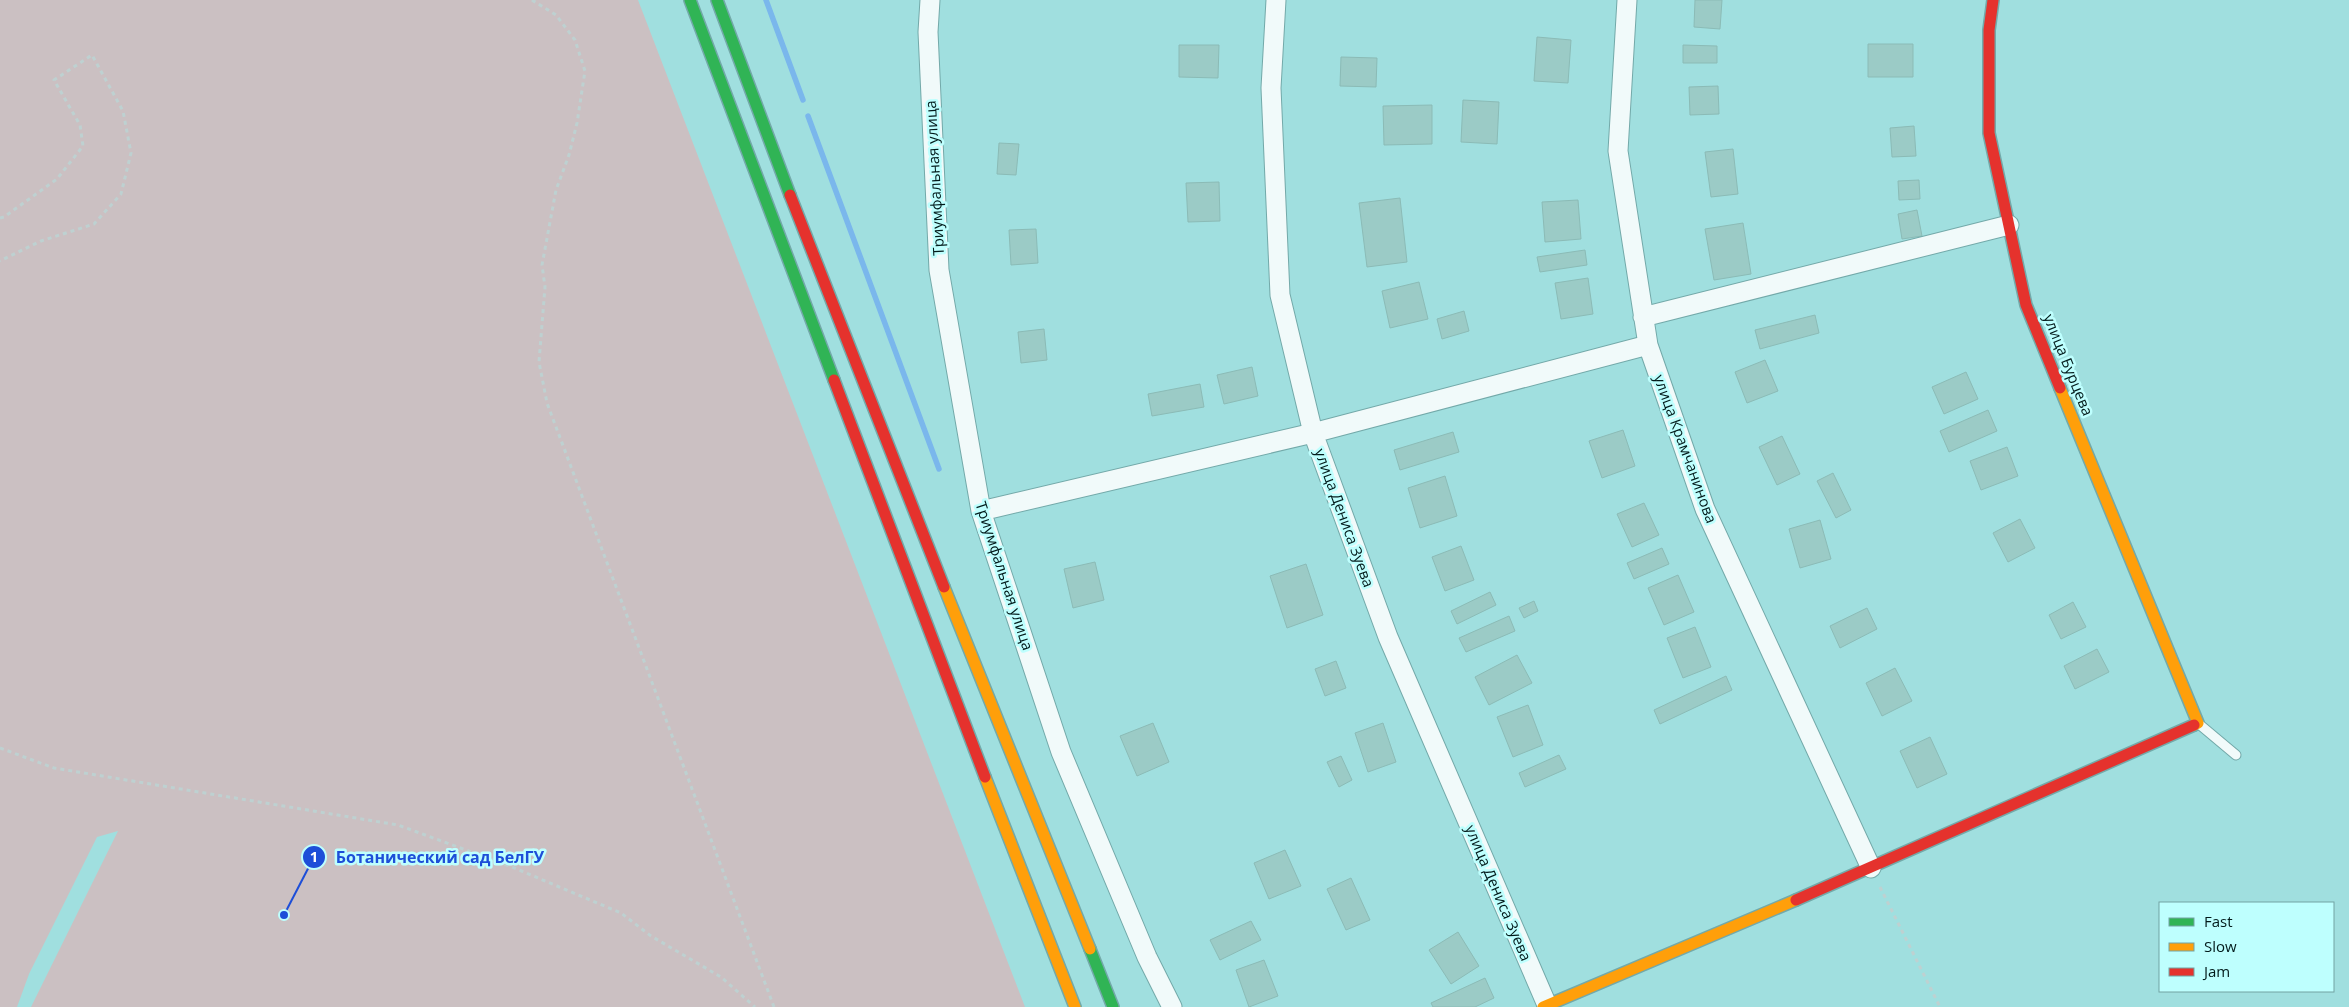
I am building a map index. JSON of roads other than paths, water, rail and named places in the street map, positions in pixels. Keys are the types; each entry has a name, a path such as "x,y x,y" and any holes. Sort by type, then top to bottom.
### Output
{"main road":[{"path":"690,0 952,691 1075,1007"},
{"path":"717,0 967,643 1113,1007"},
{"name":"улица Бурцева","path":"1993,0 1989,30 1989,133 2026,305 2198,723"},
{"path":"1545,1006 1871,868 2198,723"}],"street":[{"name":"Триумфальная улица","path":"930,0 928,32 939,270 981,511 1061,752 1148,957 1172,1007"},
{"name":"улица Дениса Зуева","path":"1276,0 1271,88 1280,295 1313,432 1388,637 1545,1006"},
{"name":"улица Крамчанинова","path":"1628,0 1618,151 1648,345 1706,510 1871,868"},
{"path":"1643,317 2009,225"},
{"path":"981,511 1313,432 1648,345"}],"lane":[{"path":"2198,723 2236,755"}],"waterway":[{"path":"766,0 803,100"},
{"path":"808,116 939,469"}],"place":[{"name":"Ботанический сад БелГУ","path":"284,915"}]}
